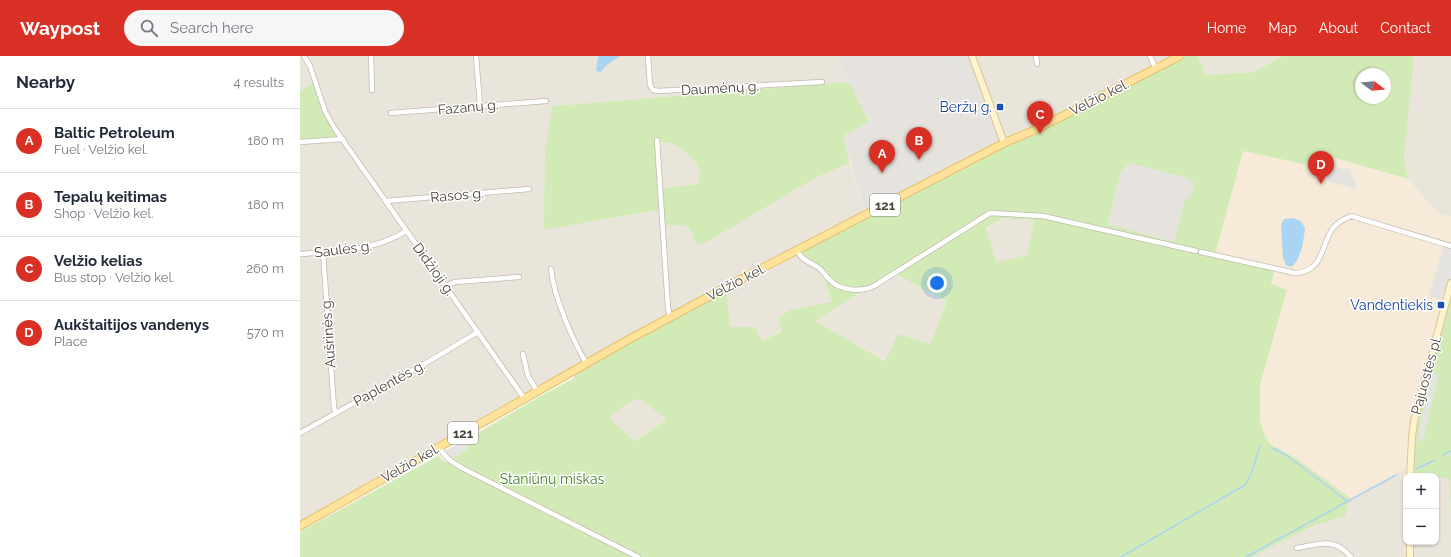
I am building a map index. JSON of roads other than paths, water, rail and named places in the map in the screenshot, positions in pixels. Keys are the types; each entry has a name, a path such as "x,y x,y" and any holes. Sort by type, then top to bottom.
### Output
{"main road":[{"path":"972,56 1004,143"},
{"name":"Velžio kel.","path":"300,526 524,398 670,317 1004,143 1037,129 1180,56"},
{"name":"Pajuostės pl.","path":"1410,473 1414,420 1451,283"},
{"path":"1410,545 1410,557"}],"street":[{"name":"Didžioji g.","path":"304,56 310,66 325,111 343,139 524,398"},
{"path":"371,56 372,90"},
{"path":"476,56 480,105"},
{"name":"Daumėnų g.","path":"648,56 650,84 653,90 658,91 822,82"},
{"path":"1036,56 1037,64"},
{"path":"1150,56 1156,69"},
{"name":"Fazanų g.","path":"391,113 546,101"},
{"path":"300,142 343,139"},
{"path":"657,140 668,308 670,317"},
{"name":"Rasos g.","path":"386,201 529,189"},
{"path":"797,250 803,259 822,271 832,282 844,288 859,290 874,286 990,213 1044,216 1295,274 1306,272 1311,268 1323,254 1332,229 1339,222 1351,216 1451,246"},
{"name":"Saulės g.","path":"300,254 375,246 397,237 406,231"},
{"name":"Aušrinės g.","path":"323,252 334,408 336,413"},
{"path":"551,269 556,293 575,342 586,363"},
{"path":"446,286 455,282 519,277"},
{"name":"Paplentės g.","path":"300,433 478,332"},
{"path":"523,354 528,376 537,391"},
{"path":"438,447 442,454 452,462 638,557"},
{"path":"1297,548 1333,544 1341,547 1351,557"}],"water":[{"path":"599,56 619,57 609,63 601,72 596,71"},
{"path":"1293,218 1301,221 1305,228 1300,255 1291,267 1286,265 1283,258 1281,224 1284,219"}],"waterway":[{"path":"1121,557 1245,485 1252,472 1261,445"},
{"path":"1272,448 1286,455 1347,501"},
{"path":"1443,455 1451,451"},
{"path":"1416,469 1435,460"},
{"path":"1246,557 1396,475"}],"place":[{"name":"Beržų g.","path":"1000,107"},
{"name":"Velžio kelias","path":"1040,134"},
{"name":"Tepalų keitimas","path":"919,160"},
{"name":"Baltic Petroleum","path":"882,173"},
{"name":"Aukštaitijos vandenys","path":"1321,184"},
{"name":"Vandentiekis","path":"1441,305"}],"park label":[{"name":"Staniūnų miškas","path":"552,479"}]}
